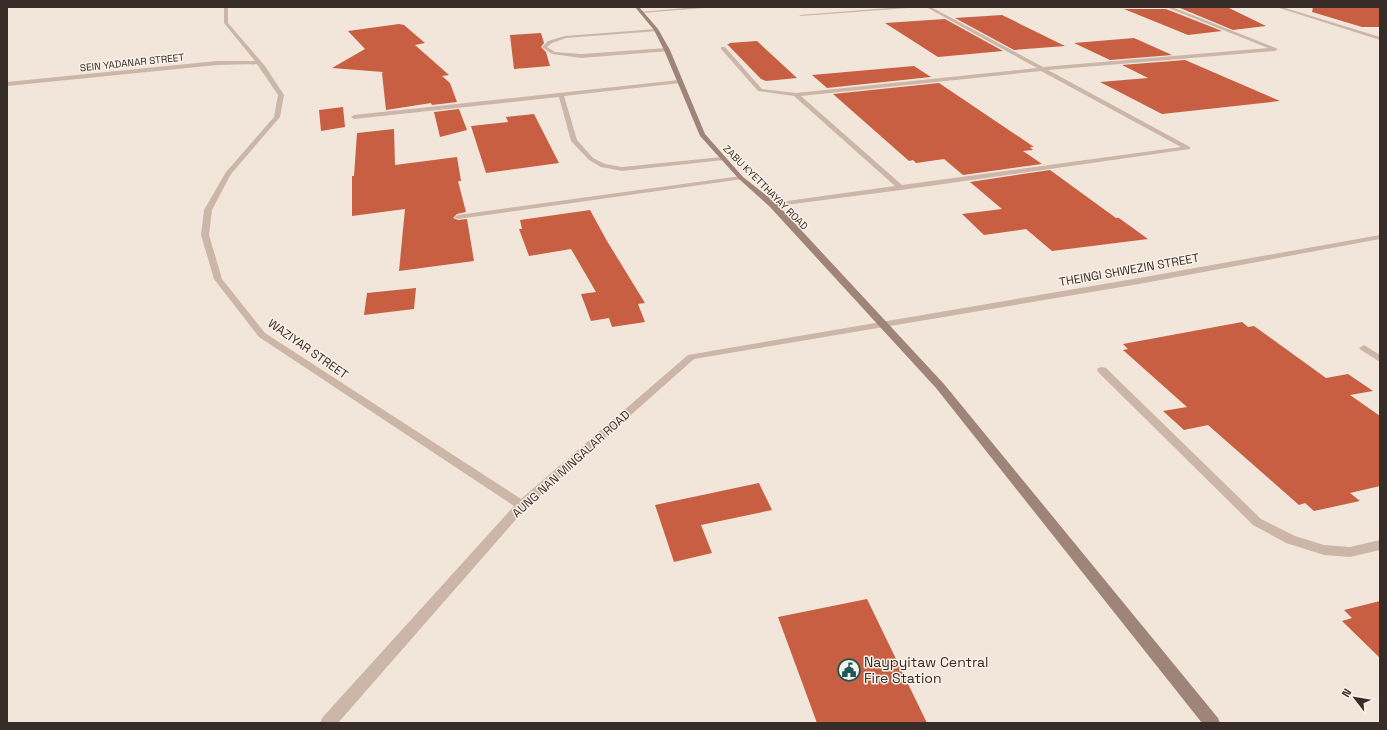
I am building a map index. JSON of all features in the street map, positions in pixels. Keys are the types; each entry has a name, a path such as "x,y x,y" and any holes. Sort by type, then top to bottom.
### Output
{"main road":[{"name":"ZABU KYETTHAYAY ROAD","path":"639,10 656,30 667,50 702,135 740,178 773,205 940,386 1212,723"}],"street":[{"name":"WAZIYAR STREET","path":"226,7 226,23 259,62 282,94 277,117 228,173 208,210 205,235 218,279 262,335 522,505"},
{"path":"639,10 715,7"},
{"path":"801,15 920,7"},
{"path":"773,205 1188,148 928,7"},
{"path":"723,48 760,90 796,95 1042,69 1275,49 1168,7"},
{"path":"1278,7 1379,39"},
{"path":"656,30 565,37 550,42 544,47 554,53 581,56 667,50"},
{"name":"SEIN YADANAR STREET","path":"7,84 217,63 259,62"},
{"path":"354,117 679,82"},
{"path":"561,95 574,141 591,159 603,166 622,169 722,159"},
{"path":"796,95 901,188"},
{"path":"458,217 740,178"},
{"name":"THEINGI SHWEZIN STREET","path":"882,324 1139,281 1380,237"},
{"name":"AUNG NAN MINGALAR ROAD","path":"328,723 522,505 691,357 882,324"},
{"path":"1364,348 1380,359"},
{"path":"1102,370 1257,522 1288,540 1311,548 1351,552 1380,545"}],"building":[{"path":"1313,7 1380,7 1380,27 1362,27 1312,12"},
{"path":"1180,8 1229,8 1266,26 1233,30"},
{"path":"1124,9 1166,9 1222,31 1188,35"},
{"path":"1002,15 1065,46 1014,50 955,18"},
{"path":"945,19 1003,51 938,57 885,23"},
{"path":"399,24 404,25 425,43 415,45 449,75 442,76 450,83 457,102 432,105 431,103 386,110 383,72 332,68 365,49 348,31"},
{"path":"541,33 544,43 541,47 546,52 550,66 514,69 510,35"},
{"path":"1134,38 1172,55 1110,60 1074,43"},
{"path":"757,41 797,78 766,81 761,79 727,44"},
{"path":"1185,60 1280,101 1162,114 1100,82 1148,78 1122,65"},
{"path":"914,66 931,77 827,88 812,75"},
{"path":"939,83 1034,147 1030,147 1033,150 1023,151 1042,164 963,175 944,159 916,163 913,160 909,161 833,94"},
{"path":"343,107 345,127 321,131 319,110"},
{"path":"459,109 467,130 440,137 434,112"},
{"path":"534,114 559,163 486,173 471,126 508,122 506,117"},
{"path":"394,129 395,165 457,157 461,181 458,181 466,212 457,214 453,218 458,220 467,219 474,261 399,271 405,209 352,216 352,176 354,176 357,133"},
{"path":"1050,170 1116,218 1119,218 1148,239 1052,251 1026,229 984,235 962,214 1002,209 970,182"},
{"path":"590,210 645,303 638,304 645,322 612,327 609,318 591,321 581,294 596,292 571,249 529,256 519,229 522,229 520,220"},
{"path":"416,288 414,309 364,315 367,293"},
{"path":"1242,322 1248,327 1254,326 1326,378 1348,374 1373,391 1350,395 1380,416 1380,486 1350,493 1360,501 1314,511 1305,503 1299,505 1208,425 1184,430 1163,411 1187,407 1123,350 1128,349 1123,344"},
{"path":"759,483 772,510 701,525 712,553 674,562 655,505"},
{"name":"Naypyitaw Central Fire Station","path":"867,599 927,723 817,723 778,617"},
{"path":"1380,601 1380,658 1342,621 1352,618 1344,610"}],"place":[{"name":"Naypyitaw Central Fire Station","path":"849,670"}]}
